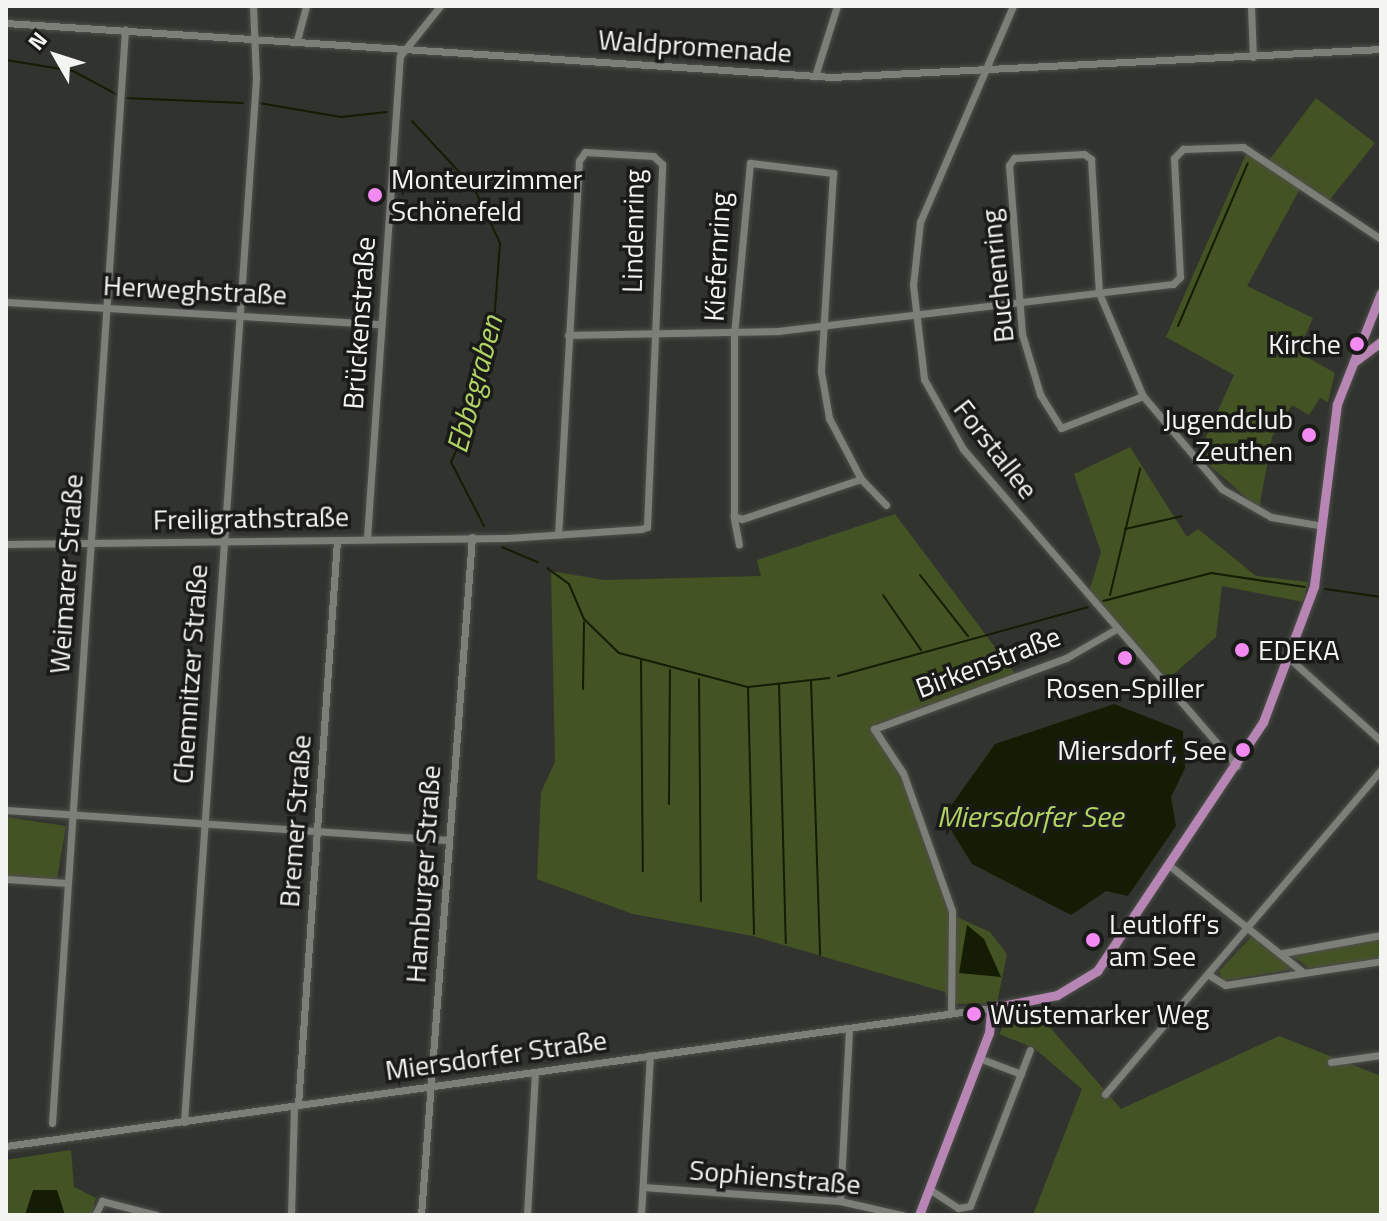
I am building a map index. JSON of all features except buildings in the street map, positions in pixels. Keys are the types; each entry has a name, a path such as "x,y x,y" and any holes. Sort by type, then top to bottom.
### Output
{"main road":[{"path":"919,1215 979,1058 991,1008 1057,995 1091,977 1237,766 1290,659 1314,586 1318,525 1336,408 1381,293"},
{"path":"1354,362 1381,342"}],"street":[{"name":"Chemnitzer Straße","path":"184,1122 235,314 257,38 253,6"},
{"path":"297,40 306,6"},
{"path":"404,47 440,6"},
{"path":"815,76 837,6"},
{"name":"Forstallee","path":"1013,6 923,211 914,318 924,379 946,426 1116,629 1237,766"},
{"path":"1251,6 1253,57"},
{"name":"Waldpromenade","path":"6,23 815,76 983,71 1381,49"},
{"name":"Weimarer Straße","path":"52,1123 91,543 117,88 125,29"},
{"name":"Brückenstraße","path":"367,538 396,110 404,47"},
{"path":"568,335 734,335 914,318 1178,282 1177,152 1243,147 1381,239"},
{"name":"Lindenring","path":"497,537 558,534 647,527 652,336 662,164 653,156 585,152 579,161 558,534"},
{"name":"Buchenring","path":"1014,158 1091,159 1099,293 1143,396 1061,428 1035,381 1017,304 1014,158"},
{"name":"Kiefernring","path":"739,545 734,519 734,335 750,163 833,173 823,327 826,408 861,479 886,505"},
{"name":"Herweghstraße","path":"6,302 381,324"},
{"path":"1143,396 1222,489 1271,517 1318,525"},
{"path":"734,519 861,479"},
{"name":"Hamburger Straße","path":"421,1215 472,537"},
{"name":"Freiligrathstraße","path":"6,544 497,537"},
{"name":"Bremer Straße","path":"291,1215 296,1106 337,540"},
{"name":"Birkenstraße","path":"951,1013 952,911 903,773 874,729 1066,658 1116,629"},
{"path":"1290,659 1381,741"},
{"path":"1105,1094 1250,928 1381,770"},
{"path":"6,810 447,840"},
{"path":"1170,866 1283,953 1304,973"},
{"path":"6,879 68,883"},
{"path":"1283,953 1381,935"},
{"path":"1209,975 1225,985 1381,961"},
{"name":"Miersdorfer Straße","path":"6,1146 991,1008"},
{"path":"840,1201 849,1028"},
{"path":"929,1189 958,1208 970,1206 1030,1050"},
{"path":"641,1215 650,1055"},
{"path":"1331,1062 1381,1055"},
{"path":"979,1058 1021,1074"},
{"path":"527,1215 535,1072"},
{"name":"Sophienstraße","path":"643,1187 840,1201 902,1215"},
{"path":"95,1215 102,1201 156,1215"}],"green space":[{"path":"1316,98 1375,143 1327,203 1301,187 1247,286 1313,318 1298,352 1335,373 1328,402 1320,398 1309,415 1292,405 1272,437 1259,509 1198,455 1234,375 1166,337 1246,154 1267,163"},
{"path":"1130,447 1187,537 1198,529 1256,576 1308,582 1303,602 1222,586 1216,637 1167,680 1089,592 1101,552 1074,474"},
{"path":"895,514 1016,675 870,727 901,773 950,914 990,932 1007,954 997,1003 954,1004 945,992 753,936 633,914 537,879 541,792 555,762 551,571 604,580 761,576 757,560"},
{"path":"6,817 66,826 57,879 6,876"},
{"path":"1253,935 1293,969 1223,981 1219,971"},
{"path":"1381,937 1381,958 1309,968 1293,956"},
{"path":"1034,1009 1121,1109 1279,1036 1381,1076 1381,1215 1033,1215 1082,1089 1034,1048 999,1034 1012,1013"},
{"path":"71,1150 74,1187 96,1198 92,1215 6,1215 6,1160"}],"water":[{"name":"Miersdorfer See","path":"1114,704 1183,731 1185,768 1171,797 1176,826 1128,896 1106,891 1071,915 972,864 943,817 995,744"},
{"path":"967,925 984,939 1001,977 959,973"},
{"path":"33,1190 57,1190 65,1215 25,1215"}],"waterway":[{"name":"Ebbegraben","path":"6,60 73,71 118,95"},
{"name":"Ebbegraben","path":"124,98 243,103"},
{"name":"Ebbegraben","path":"259,103 341,117 387,112"},
{"name":"Ebbegraben","path":"412,121 474,188 500,243 494,323 472,416 451,462 484,526"},
{"path":"1178,326 1248,163"},
{"path":"1110,595 1140,469"},
{"path":"1125,529 1182,516"},
{"name":"Ebbegraben","path":"502,547 538,562"},
{"name":"Ebbegraben","path":"547,568 569,584 584,619 619,653 748,687 830,678"},
{"name":"Ebbegraben","path":"1103,601 1211,573 1305,587"},
{"path":"920,575 968,636"},
{"name":"Ebbegraben","path":"1325,589 1381,597"},
{"path":"883,595 921,650"},
{"name":"Ebbegraben","path":"838,676 1088,607"},
{"path":"583,689 584,622"},
{"path":"641,661 643,871"},
{"path":"669,804 670,670"},
{"path":"699,679 701,901"},
{"path":"811,680 820,955"},
{"path":"779,684 786,943"},
{"path":"748,687 754,934"}],"place":[{"name":"Monteurzimmer Schönefeld","path":"375,195"},
{"name":"Kirche","path":"1357,344"},
{"name":"Jugendclub Zeuthen","path":"1309,435"},
{"name":"EDEKA","path":"1242,650"},
{"name":"Rosen-Spiller","path":"1125,658"},
{"name":"Miersdorf, See","path":"1243,750"},
{"name":"Leutloff's am See","path":"1093,940"},
{"name":"Wüstemarker Weg","path":"974,1014"}]}
